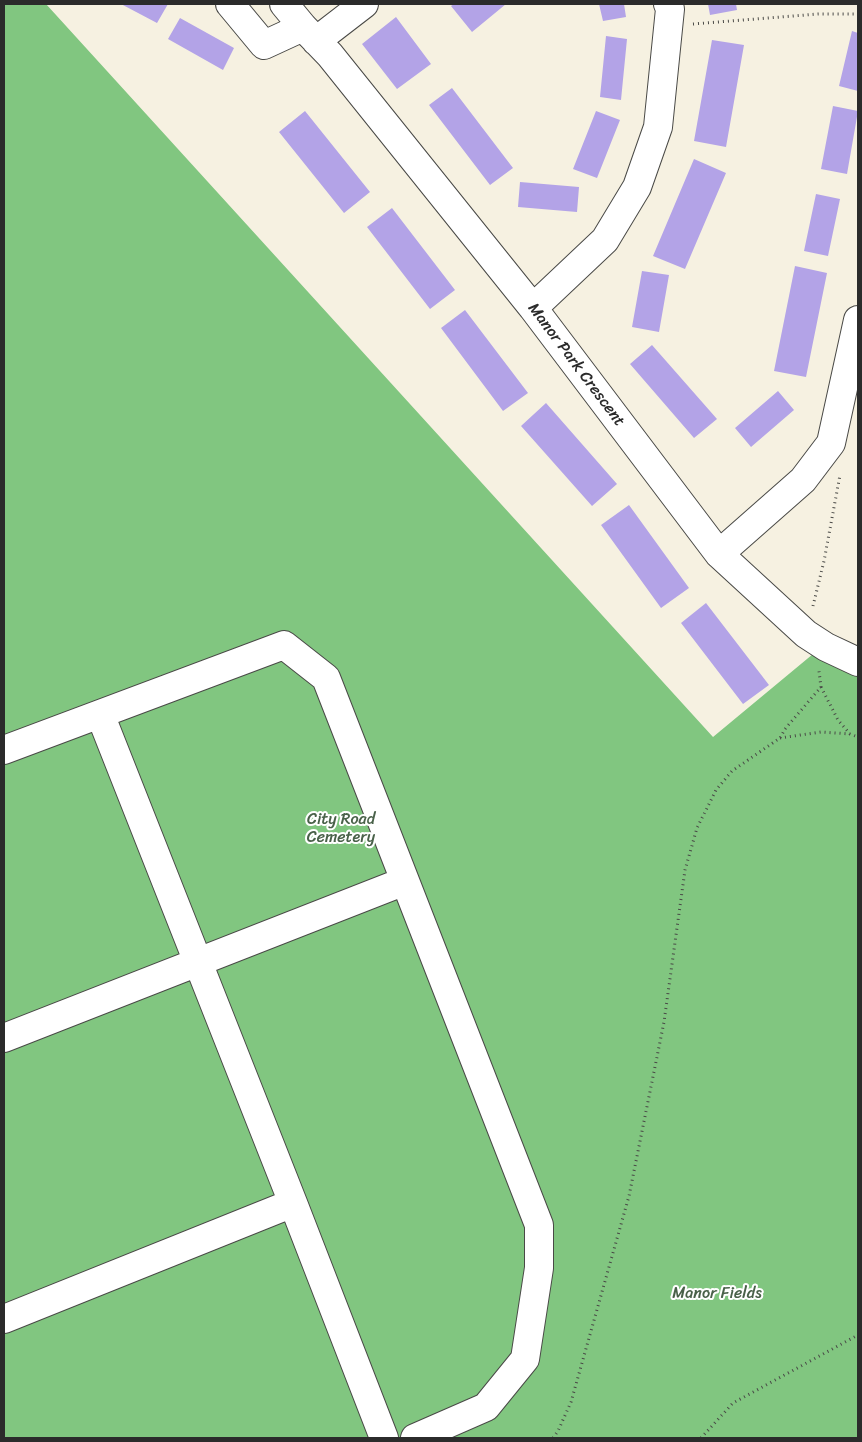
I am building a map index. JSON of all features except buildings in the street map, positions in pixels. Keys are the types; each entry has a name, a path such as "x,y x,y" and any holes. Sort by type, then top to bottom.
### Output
{"street":[{"path":"230,4 264,44 310,34 364,4"},
{"name":"Manor Park Crescent","path":"284,4 330,55 533,308 719,554 816,641 858,662"},
{"path":"533,308 606,240 637,188 658,127 668,15"},
{"path":"719,554 803,480 831,443 858,320"},
{"path":"4,750 284,645 326,678 540,1225 539,1268 525,1359 486,1407 414,1438"},
{"path":"100,714 384,1438"},
{"path":"4,1038 405,881"},
{"path":"4,1319 293,1203"}],"path":[{"path":"668,15 858,14"},
{"path":"831,443 841,468 824,561 816,641 821,687 838,720 850,734"},
{"path":"780,738 785,729 821,687"},
{"path":"553,1438 571,1402 628,1196 664,1022 685,870 697,828 716,790 732,771 780,738 821,732 850,734 858,738"},
{"path":"701,1438 732,1403 858,1335"}],"green space":[{"name":"City Road Cemetery","path":"4,4 46,4 713,737 813,654 858,668 858,1438 4,1438"}],"park label":[{"name":"Manor Fields","path":"717,1294"}]}
